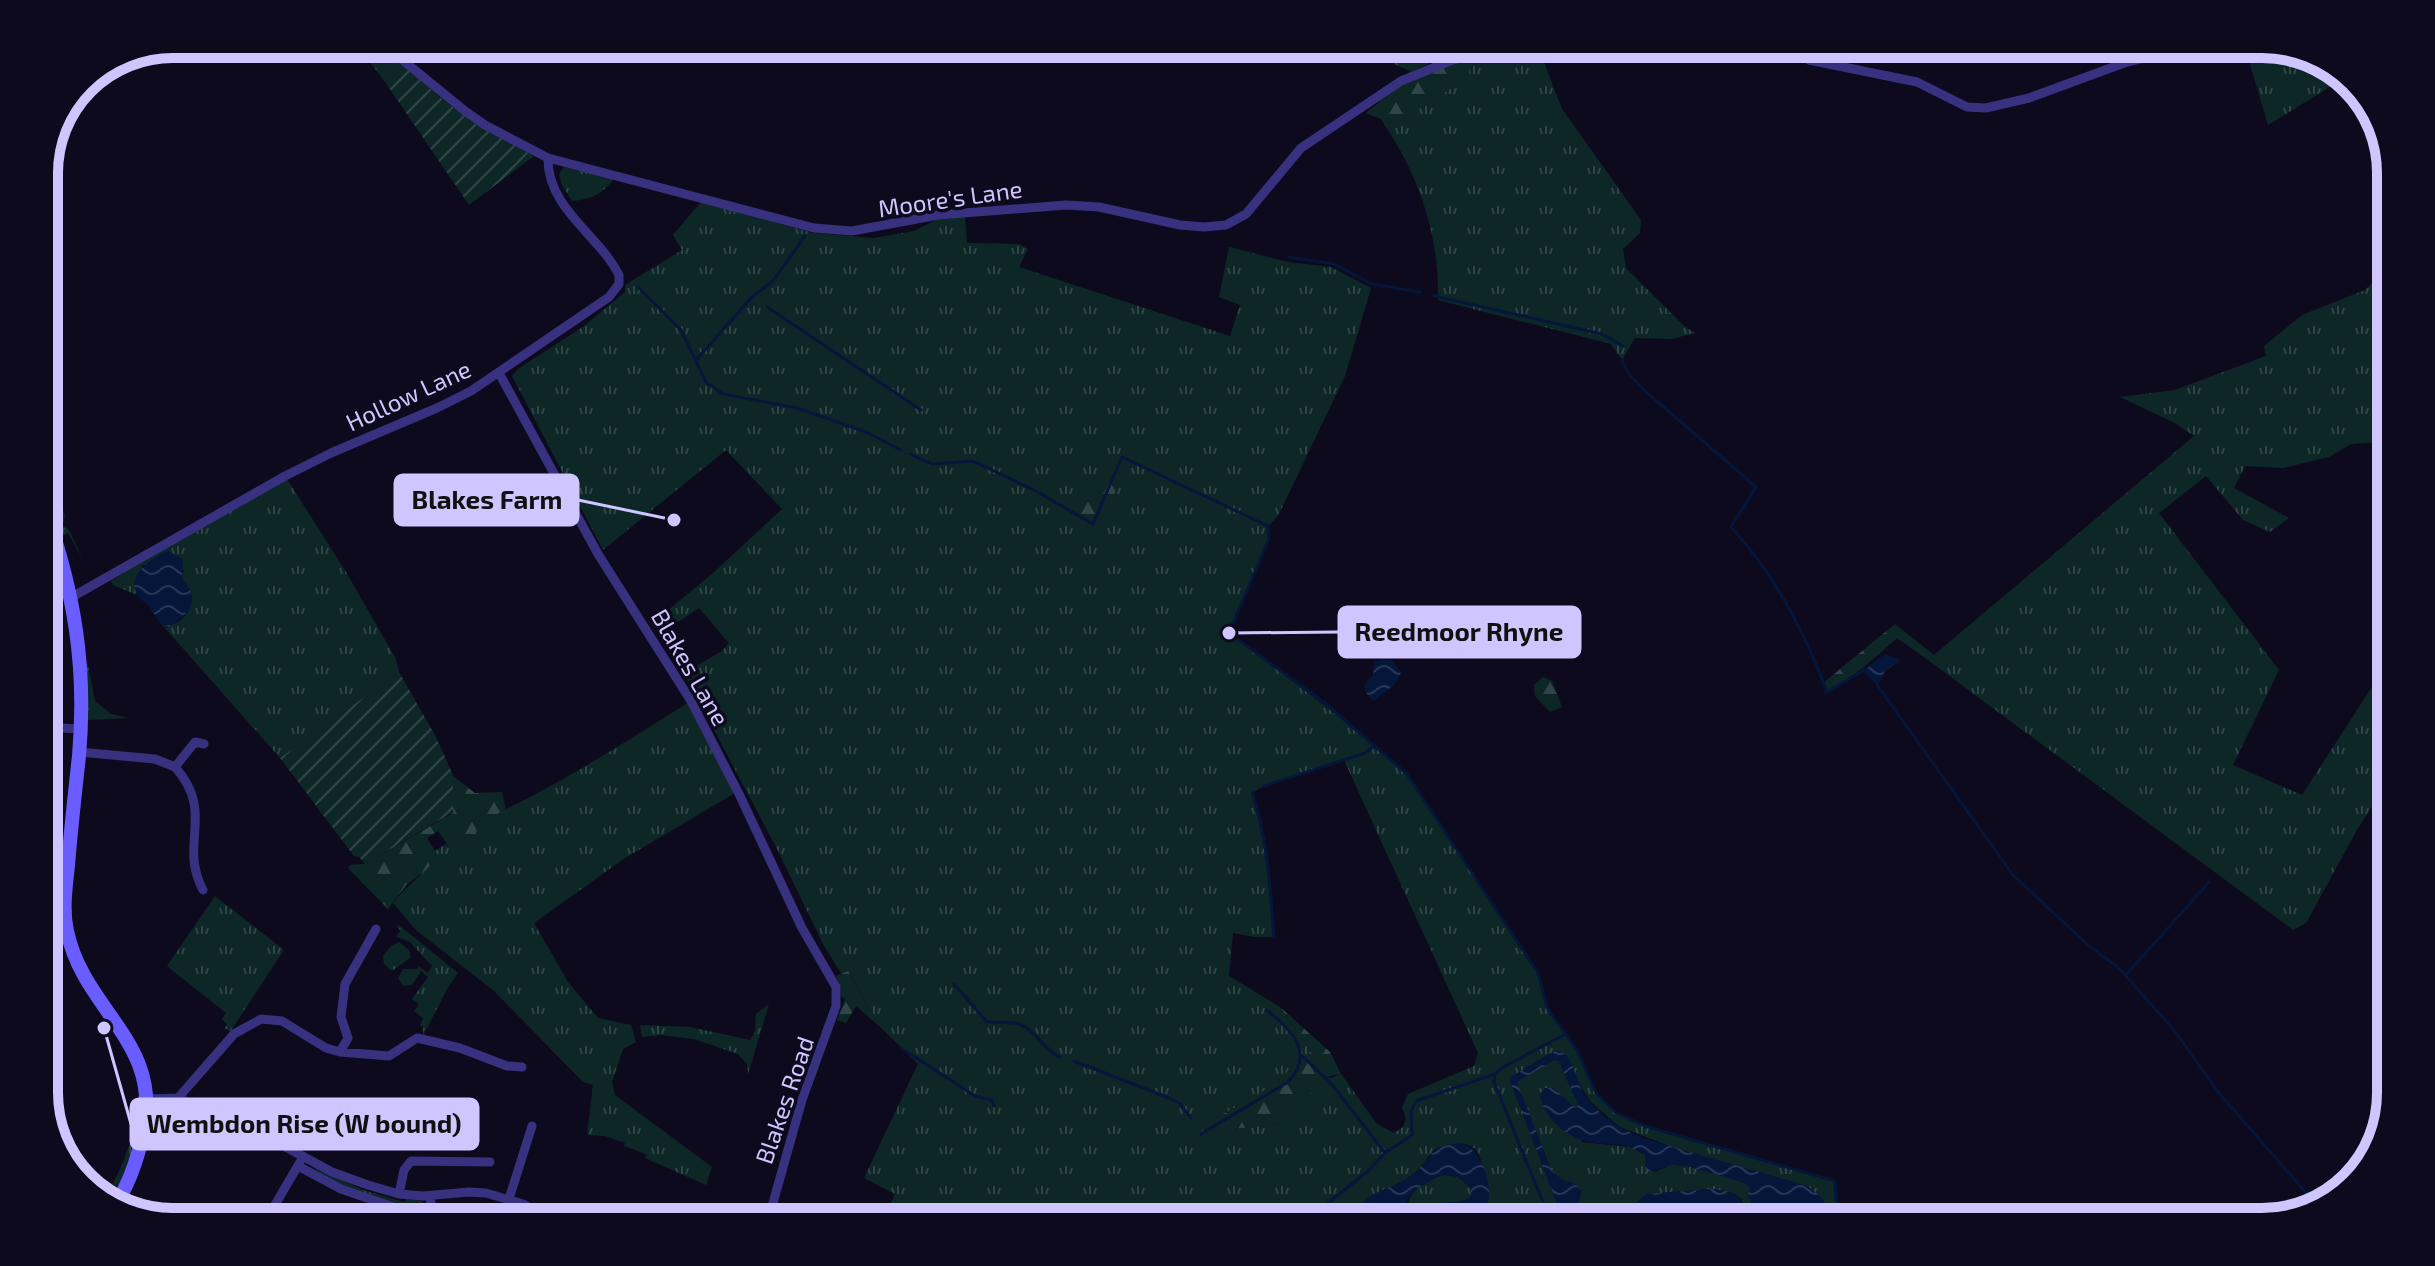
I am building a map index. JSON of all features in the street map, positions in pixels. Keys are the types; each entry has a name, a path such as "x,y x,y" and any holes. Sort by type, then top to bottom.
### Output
{"main road":[{"path":"58,552 72,597 80,651 79,752 66,886 66,927 70,944 89,984 140,1064 147,1099 146,1123 139,1154 120,1195"}],"street":[{"name":"Moore's Lane","path":"400,58 465,111 495,131 548,158 804,225 840,231 884,227 938,215 1066,205 1099,207 1180,225 1226,225 1246,214 1301,148 1401,81 1460,58"},
{"path":"1806,58 1917,82 1967,107 1986,108 2029,98 2144,58"},
{"name":"Hollow Lane","path":"72,597 285,476 359,440 448,403 499,373 609,297 619,284 615,268 564,204 552,182 548,158"},
{"name":"Blakes Lane","path":"499,373 598,554 691,701 753,821 802,928 836,987"},
{"path":"58,728 80,729"},
{"path":"175,767 195,742 204,744"},
{"path":"79,752 155,759 175,767 191,788 196,803 193,861 203,890"},
{"path":"340,1052 348,1038 341,1017 345,984 376,929"},
{"name":"Blakes Road","path":"771,1208 802,1100 836,1006 836,987"},
{"path":"178,1098 234,1034 261,1019 282,1021 326,1048 340,1052 389,1056 417,1038 460,1048 507,1066 522,1067"},
{"path":"147,1099 178,1098 238,1123 347,1178 399,1194 430,1196 469,1192 509,1199 527,1208"},
{"path":"509,1199 532,1126"},
{"path":"273,1208 303,1156"},
{"path":"399,1194 404,1170 411,1161 490,1162"},
{"path":"298,1166 341,1189 396,1208"},
{"path":"430,1196 432,1208"}],"green space":[{"path":"367,58 396,58 406,67 385,82"},
{"path":"1390,58 1439,58 1412,72 1394,64"},
{"path":"1470,58 1542,58 1562,109 1641,220 1640,233 1623,249 1626,268 1684,326 1695,333 1671,339 1635,338 1622,360 1611,344 1438,300 1435,254 1425,208 1407,164 1384,124 1413,113"},
{"path":"1470,58 1469,77 1413,113 1384,124 1381,119 1366,113 1400,85"},
{"path":"2248,58 2292,62 2313,70 2335,85 2333,85 2268,125"},
{"path":"406,67 477,125 534,156 469,205 385,82"},
{"path":"564,167 614,179 596,195 572,201 559,174"},
{"path":"701,202 813,233 874,238 914,231 938,219 965,216 967,243 1019,244 1028,249 1019,267 1230,336 1240,305 1219,297 1229,247 1288,262 1331,267 1371,288 1345,376 1278,516 1268,526 1269,539 1230,633 1372,742 1407,774 1538,973 1547,1008 1577,1050 1596,1093 1615,1112 1645,1126 1835,1181 1839,1208 1827,1208 1618,1126 1590,1101 1560,1051 1509,1078 1559,1208 1484,1208 1482,1162 1472,1147 1461,1144 1438,1147 1412,1175 1357,1208 888,1208 895,1194 864,1178 918,1064 879,1026 849,972 841,973 824,946 778,851 684,673 722,651 729,643 699,608 663,632 656,620 712,574 782,509 726,450 603,550 512,376 584,326 625,292 625,285 682,250 673,235","holes":["1344,760 1478,1053 1474,1066 1408,1094 1402,1107 1406,1119 1403,1127 1394,1133 1377,1124 1341,1074 1331,1078 1325,1076 1285,1123 1234,1129 1204,1125 1283,1080 1295,1059 1313,1055 1280,1007 1229,976 1233,933 1274,937 1265,846 1252,793 1264,786"]},
{"path":"2377,278 2377,442 2351,444 2329,457 2283,468 2245,466 2234,488 2289,518 2270,532 2243,520 2206,476 2159,513 2279,670 2233,765 2302,795 2377,679 2377,799 2306,923 2293,930 1928,660 2194,436 2175,423 2120,397 2175,390 2266,356 2264,346 2302,315 2365,290"},
{"path":"1116,462 1124,469 1102,516 1086,526 1062,511 1061,502"},
{"path":"287,479 346,572 396,659 399,672 280,758 157,619 166,627 187,613 191,600 182,578 184,570 143,565 137,579 137,595 113,585 111,581"},
{"path":"58,498 65,515 63,525 69,530 83,559 68,533 61,537"},
{"path":"1895,624 1934,655 1928,660 1897,638 1826,694 1823,683"},
{"path":"87,659 95,701 111,714 129,718 87,720"},
{"path":"399,672 436,737 453,775 453,812 365,864 354,856 280,758"},
{"path":"1543,677 1552,681 1562,707 1550,712 1535,696 1534,685"},
{"path":"691,701 735,793 625,858 534,923 568,982 598,1018 631,1025 636,1042 623,1049 612,1082 615,1095 712,1167 706,1185 645,1158 646,1154 624,1146 625,1143 605,1136 587,1135 593,1085 583,1082 494,991 416,930 393,903 436,858 435,851 447,843 476,835 478,822 560,781"},
{"path":"453,776 475,793 502,792 506,810 478,822 476,835 447,843 438,831 427,838 436,858 407,884 388,909 348,868 350,865 365,864 453,813"},
{"path":"215,896 284,950 230,1032 222,1019 226,1013 167,966"},
{"path":"399,925 458,973 423,1036 423,1027 420,1026 423,1018 414,1011 419,1004 412,999 428,977 421,971 412,985 403,986 398,978 403,969 417,969 419,966 428,973 432,966 409,941 396,937 401,931 397,927"},
{"path":"399,942 409,950 411,957 392,971 384,964 383,956"},
{"path":"848,971 879,1026 856,1006 846,1023 837,1020 845,999 841,996 836,976"},
{"path":"769,1004 748,1074 747,1064 738,1054 694,1039 661,1035 642,1037 640,1025 690,1027 750,1040 755,1032 756,1014"},
{"path":"1280,1007 1330,1052 1341,1074 1325,1077 1285,1123 1234,1129 1212,1144 1201,1134 1204,1125 1282,1080 1295,1059 1313,1055"},
{"path":"1554,1060 1559,1061 1578,1105 1576,1108 1560,1096 1582,1142 1630,1147 1645,1155 1645,1165 1654,1172 1672,1165 1687,1166 1742,1182 1750,1187 1751,1204 1756,1208 1746,1208 1734,1193 1711,1189 1647,1194 1629,1208 1576,1208 1573,1183 1559,1179 1551,1169 1517,1086 1516,1081"},
{"path":"142,1093 135,1140 119,1185 110,1188 100,1181 113,1183 123,1162 133,1130 137,1097"},
{"path":"314,1168 366,1191 404,1202 407,1199 422,1201 427,1208 416,1202 407,1208 370,1197 323,1176"},
{"path":"1439,1174 1458,1177 1471,1188 1471,1196 1464,1202 1450,1203 1443,1208 1408,1208 1411,1196"}],"water":[{"path":"168,551 183,559 182,578 192,600 188,611 169,627 138,596 135,587 135,580 143,567"},
{"path":"1885,654 1901,660 1885,671 1878,686 1863,671"},
{"path":"1391,660 1401,673 1395,684 1374,701 1365,685 1373,675 1375,662"},
{"path":"1553,1052 1565,1054 1587,1099 1616,1124 1642,1138 1808,1186 1823,1199 1827,1208 1756,1208 1751,1199 1747,1198 1750,1187 1742,1182 1687,1166 1672,1165 1649,1172 1645,1168 1645,1155 1634,1149 1589,1142 1565,1132 1548,1115 1540,1094 1545,1088 1553,1088 1576,1108 1578,1105 1559,1061 1554,1060 1517,1082 1551,1169 1582,1191 1577,1208 1559,1208 1509,1078"},
{"path":"1458,1143 1468,1146 1476,1154 1487,1177 1486,1208 1432,1208 1471,1196 1471,1188 1466,1182 1456,1176 1445,1175 1411,1194 1407,1208 1359,1208 1374,1194 1405,1180 1438,1147"},
{"path":"1723,1190 1736,1195 1745,1208 1629,1208 1647,1194"}],"waterway":[{"path":"697,359 751,298 773,281 805,236"},
{"path":"1289,257 1334,264 1372,284 1420,292"},
{"path":"638,287 681,330 706,382 723,394 797,408 866,432 901,450"},
{"path":"1434,296 1602,334 1623,346"},
{"path":"767,307 921,410"},
{"path":"1622,360 1628,373 1644,390 1756,487 1731,527 1761,564 1787,605 1827,692 1866,669"},
{"path":"910,454 932,464 973,461 1036,491 1093,524 1122,457 1268,526 1269,539 1229,633 1325,703 1407,774 1538,973 1547,1008 1577,1050 1596,1093 1615,1112 1645,1126 1835,1181 1839,1208"},
{"path":"1877,685 2013,875 2087,944 2120,969 2177,1034 2218,1092 2310,1197"},
{"path":"1264,786 1365,753 1375,745"},
{"path":"1252,793 1265,846 1274,937"},
{"path":"2126,975 2209,882"},
{"path":"954,984 986,1021 1015,1023 1025,1027 1060,1057"},
{"path":"1201,1134 1288,1082 1296,1071 1300,1061 1297,1042 1267,1010"},
{"path":"1545,1208 1494,1082 1495,1074 1503,1067 1564,1035"},
{"path":"901,1048 975,1096 992,1100 994,1106"},
{"path":"1302,1056 1330,1082 1385,1153"},
{"path":"1074,1061 1179,1103 1191,1118"},
{"path":"1329,1208 1328,1203 1385,1153 1412,1135 1411,1112 1416,1101 1495,1074"}],"place":[{"name":"Blakes Farm","path":"674,520"},
{"name":"Reedmoor Rhyne","path":"1229,633"},
{"name":"Wembdon Rise (W bound)","path":"104,1028"}]}
